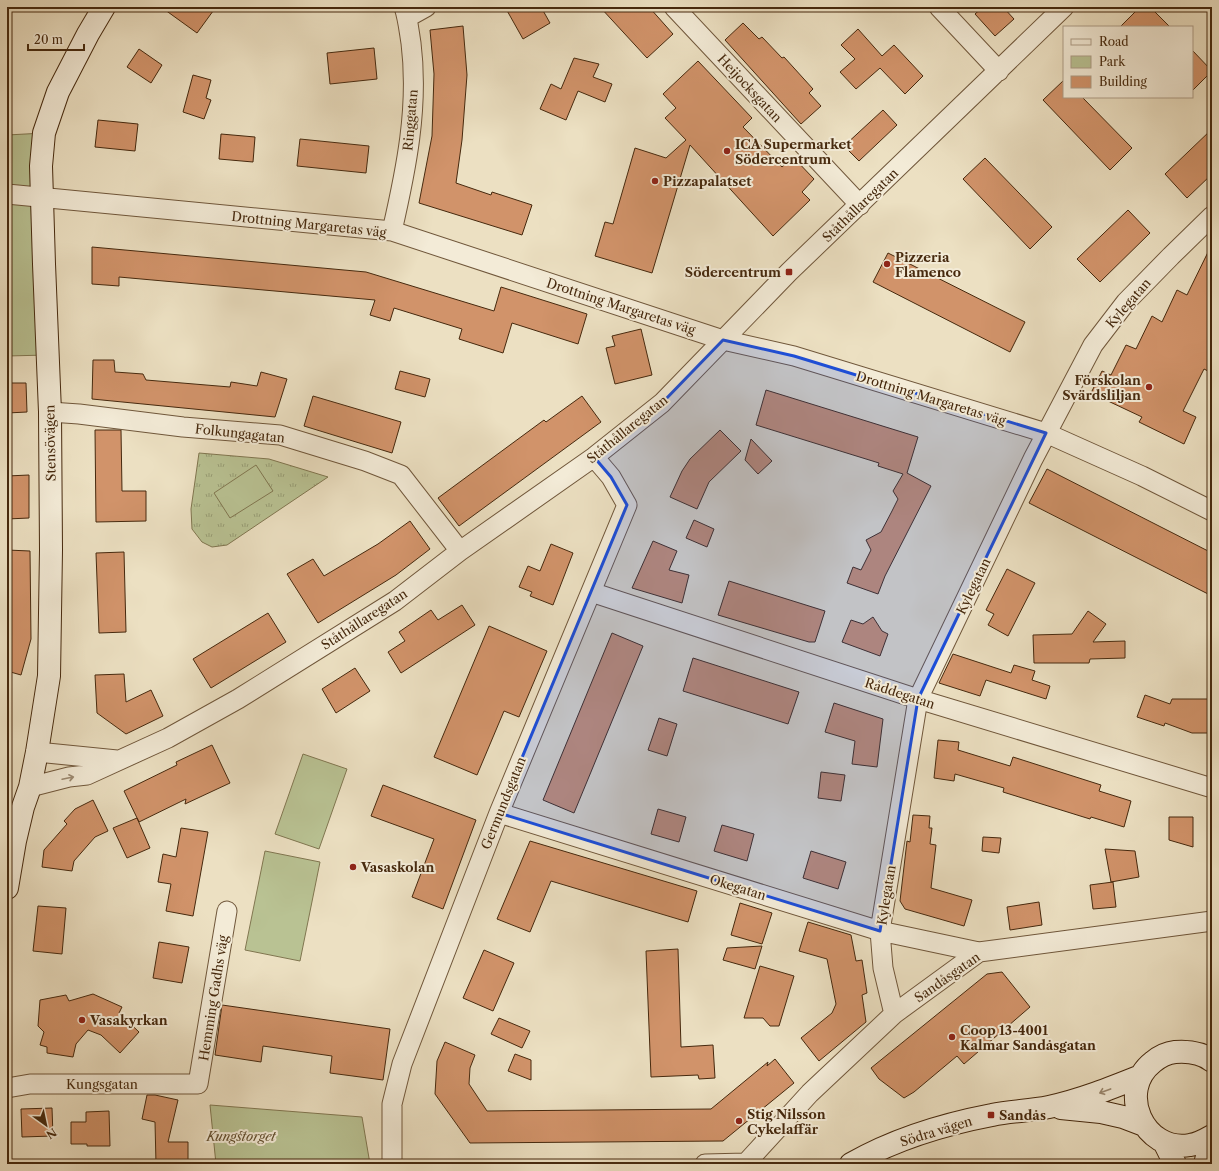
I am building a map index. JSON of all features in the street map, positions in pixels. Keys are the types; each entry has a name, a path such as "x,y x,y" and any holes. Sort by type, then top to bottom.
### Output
{"street":[{"name":"Stensövägen","path":"7,888 11,841 30,787 49,676 50,412 41,166 44,133 58,92 88,34 104,7"},
{"path":"406,12 426,7"},
{"name":"Heijocksgatan","path":"674,7 860,205"},
{"path":"939,7 999,71"},
{"name":"Ståthållaregatan","path":"30,787 69,777 87,775 168,738 238,699 395,601 460,551 594,457 662,403 789,272 1064,7"},
{"name":"Ringgatan","path":"392,231 411,136 414,66 406,12"},
{"name":"Drottning Margaretas väg","path":"7,194 392,231 723,340 794,356 1046,433 1142,476 1212,511"},
{"name":"Kylegatan","path":"894,1014 883,968 880,931 918,699 1046,433 1093,344 1126,302 1212,216"},
{"name":"Folkungagatan","path":"50,412 183,427 280,435 365,461 401,475 460,551"},
{"name":"Germundsgatan","path":"392,1164 392,1104 402,1064 499,813 627,504 611,477 594,457"},
{"name":"Råddegatan","path":"591,592 918,699 1212,788"},
{"path":"37,752 118,761"},
{"name":"Okegatan","path":"499,813 880,931 978,952"},
{"name":"Hemming Gadhs väg","path":"198,1084 227,911"},
{"name":"Sandåsgatan","path":"746,1163 810,1093 894,1014 978,952 1212,920"},
{"path":"1212,1061 1207,1057 1196,1053 1184,1051 1171,1052 1159,1057 1149,1065 1141,1076 1137,1088 1136,1101 1138,1114 1144,1125 1153,1135 1164,1142 1189,1146 1212,1137"},
{"name":"Södra vägen","path":"851,1164 867,1155 919,1134 991,1115 1048,1107 1102,1092 1141,1076"},
{"name":"Kungsgatan","path":"7,1088 30,1084 198,1084"},
{"name":"Södra vägen","path":"1048,1107 1101,1112 1123,1117 1144,1125"},
{"path":"1205,1164 1212,1137"},
{"path":"1164,1142 1175,1164"},
{"path":"705,1164 746,1163"}],"highlighted area":[{"path":"723,340 794,356 1046,433 918,699 880,931 499,813 627,505 611,477 594,457 662,403"}],"green space":[{"path":"44,133 47,355 7,356 7,135"},
{"path":"199,453 269,459 328,477 227,545 212,547 202,542 192,529 191,509"},
{"path":"256,465 273,491 230,518 214,493"},
{"path":"303,754 347,769 319,849 275,834"},
{"path":"265,851 320,862 300,961 245,950"},
{"name":"Kungstorget","path":"210,1105 362,1117 370,1164 216,1164"}],"building":[{"path":"161,7 216,7 197,33"},
{"path":"505,7 541,7 550,23 523,39"},
{"path":"600,7 649,7 673,34 647,58"},
{"path":"983,7 1003,7 1014,19 995,36 975,14"},
{"path":"1140,7 1150,7 1169,26 1121,26"},
{"path":"743,23 759,39 762,37 782,58 784,57 813,89 809,93 821,106 801,124 725,40"},
{"path":"463,26 467,75 462,140 456,183 491,195 492,192 532,205 522,235 419,203 432,136 434,74 430,30"},
{"path":"858,29 882,56 894,45 923,76 905,94 880,68 856,89 840,72 855,59 841,45"},
{"path":"374,48 377,79 330,84 327,53"},
{"path":"139,49 162,65 151,83 127,67"},
{"path":"1193,51 1212,71 1193,90"},
{"path":"574,58 599,64 593,77 612,84 605,102 578,91 566,120 540,109 551,84 561,89"},
{"name":"ICA Supermarket Södercentrum","path":"698,61 752,118 743,127 782,167 793,157 814,179 802,192 810,200 773,236 690,145 652,273 595,256 605,222 613,224 635,148 666,158 686,140 665,118 676,108 663,94"},
{"path":"193,75 211,80 206,98 211,100 204,119 183,112"},
{"path":"1063,81 1063,98 1083,98 1132,148 1110,170 1043,100"},
{"path":"883,110 897,125 859,161 844,146"},
{"path":"98,120 138,124 135,151 95,147"},
{"path":"1212,129 1212,174 1187,198 1165,174"},
{"path":"221,134 255,137 253,162 219,159"},
{"path":"300,139 369,146 366,173 297,166"},
{"path":"985,158 1052,227 1030,249 963,179"},
{"path":"1128,210 1150,233 1100,282 1077,259"},
{"path":"1212,244 1212,373 1204,369 1183,411 1196,417 1184,444 1139,422 1142,417 1091,393 1102,371 1111,375 1126,345 1136,349 1152,316 1162,322 1177,290 1187,295"},
{"path":"92,247 366,272 494,311 501,287 587,314 578,344 512,323 503,353 459,339 462,329 394,308 390,321 370,315 375,300 119,277 119,286 92,284"},
{"path":"888,253 1025,322 1010,352 873,282"},
{"path":"641,329 652,375 615,384 606,348 615,346 612,336"},
{"path":"93,360 114,360 115,372 143,374 146,380 230,387 231,382 257,386 261,372 287,379 275,417 92,399"},
{"path":"400,371 430,379 425,397 395,389"},
{"path":"7,383 26,383 27,412 7,413"},
{"path":"766,390 918,437 907,473 931,486 885,576 878,594 847,583 853,567 861,570 871,550 866,540 881,532 892,511 898,499 893,491 903,474 878,466 879,463 756,425"},
{"path":"313,396 401,422 392,453 304,426"},
{"path":"582,396 601,422 459,526 438,498 544,420 546,422"},
{"path":"95,430 121,430 122,491 146,491 146,521 96,522"},
{"path":"720,430 741,451 709,482 697,509 670,497 682,471 690,459"},
{"path":"751,439 772,461 758,474 745,460"},
{"path":"1047,469 1212,553 1212,596 1029,503"},
{"path":"29,475 29,518 7,519 7,476"},
{"path":"694,520 714,529 707,547 686,538"},
{"path":"410,521 430,549 396,575 318,623 287,574 313,559 324,576 378,544"},
{"path":"653,541 677,551 669,570 689,575 682,603 632,588"},
{"path":"551,544 573,553 553,605 530,596 532,592 519,587 528,566 540,571"},
{"path":"7,550 30,551 31,639 21,675 7,671"},
{"path":"124,552 126,632 99,633 96,553"},
{"path":"1007,569 1035,583 1008,636 988,625 994,614 986,610"},
{"path":"729,581 825,611 815,642 809,642 718,615"},
{"path":"462,605 475,625 401,673 388,652 405,641 399,632 431,610 438,620"},
{"path":"1088,611 1106,624 1093,642 1125,641 1125,658 1090,659 1089,663 1034,663 1033,635 1072,634"},
{"path":"268,613 286,642 211,688 193,659"},
{"path":"873,617 882,631 888,634 880,656 842,642 851,620 863,624"},
{"path":"489,626 547,651 519,717 504,711 477,775 434,757"},
{"path":"612,633 643,646 574,813 543,800"},
{"path":"953,654 1011,673 1014,665 1035,671 1032,680 1050,686 1046,699 986,680 980,696 939,683"},
{"path":"693,658 799,692 788,724 683,691"},
{"path":"355,668 370,691 336,713 322,689"},
{"path":"124,674 126,702 151,690 163,716 126,734 97,713 95,675"},
{"path":"1145,695 1170,704 1172,699 1212,699 1212,733 1192,733 1165,723 1164,726 1137,717"},
{"path":"834,703 883,719 877,767 852,764 855,741 825,732"},
{"path":"659,718 677,724 667,756 648,750"},
{"path":"938,740 959,742 958,750 1010,766 1013,757 1101,785 1099,791 1131,801 1124,827 1091,817 1090,819 1003,792 1004,788 955,774 954,781 934,778"},
{"path":"212,745 230,783 185,804 186,799 139,822 124,791 177,765 176,762"},
{"path":"821,772 845,775 841,801 818,798"},
{"path":"383,785 476,820 443,909 412,897 434,839 371,816"},
{"path":"93,800 108,831 95,837 74,861 72,871 42,867 44,850 67,824 64,821 75,809"},
{"path":"658,809 686,817 679,842 651,834"},
{"path":"913,815 930,816 929,828 932,828 930,844 936,845 931,888 972,900 964,926 905,909 900,901 907,841 910,842"},
{"path":"1169,817 1193,817 1193,847 1169,840"},
{"path":"137,818 150,848 127,858 113,828"},
{"path":"722,825 754,834 747,861 714,851"},
{"path":"181,828 208,832 193,916 166,911 171,884 158,882 163,854 176,857"},
{"path":"983,837 1001,838 999,853 982,851"},
{"path":"530,841 697,891 688,922 551,881 530,932 497,919"},
{"path":"1105,849 1135,851 1139,877 1111,882"},
{"path":"811,851 846,862 838,889 803,878"},
{"path":"1113,882 1116,907 1093,909 1090,885"},
{"path":"1039,902 1042,925 1010,930 1007,907"},
{"path":"740,903 772,913 762,944 731,935"},
{"path":"38,906 66,908 62,954 33,951"},
{"path":"808,922 851,935 856,961 862,960 867,993 862,995 866,1022 819,1061 801,1038 832,1013 836,1004 827,959 799,951"},
{"path":"159,942 189,947 182,983 153,978"},
{"path":"762,946 755,969 723,960 727,948"},
{"path":"678,949 681,1047 713,1045 715,1078 699,1079 698,1075 651,1077 646,951"},
{"path":"484,950 514,963 493,1011 463,998"},
{"path":"760,966 794,976 779,1026 770,1026 763,1018 744,1018"},
{"name":"Coop 13-4001 Kalmar Sandåsgatan","path":"1002,972 1030,1007 964,1064 957,1056 914,1092 904,1098 879,1079 871,1068 987,974"},
{"name":"Vasakyrkan","path":"93,994 122,1007 119,1013 139,1032 120,1053 101,1035 88,1030 76,1044 73,1057 47,1053 47,1047 40,1045 44,1032 38,1026 40,1000 66,995 69,1001"},
{"path":"222,1005 390,1029 383,1080 330,1073 332,1056 263,1046 261,1062 215,1055"},
{"path":"499,1018 530,1031 522,1048 491,1034"},
{"path":"445,1042 475,1055 470,1068 469,1084 487,1111 711,1109 768,1062 767,1066 775,1059 794,1083 723,1141 470,1143 435,1094 437,1061"},
{"path":"515,1054 531,1060 531,1080 508,1071"},
{"path":"147,1095 155,1095 178,1100 168,1142 188,1142 188,1164 156,1164 155,1122 142,1119"},
{"path":"52,1108 53,1136 22,1137 21,1109"},
{"path":"109,1111 110,1146 71,1144 71,1122 86,1122 86,1112"}],"place":[{"name":"ICA Supermarket Södercentrum","path":"727,151"},
{"name":"Pizzapalatset","path":"655,181"},
{"name":"Pizzeria Flamenco","path":"887,264"},
{"name":"Södercentrum","path":"789,272"},
{"name":"Förskolan Svärdsliljan","path":"1149,387"},
{"name":"Vasaskolan","path":"353,867"},
{"name":"Vasakyrkan","path":"82,1020"},
{"name":"Coop 13-4001 Kalmar Sandåsgatan","path":"952,1037"},
{"name":"Sandås","path":"991,1115"},
{"name":"Stig Nilsson Cykelaffär","path":"739,1121"}]}
